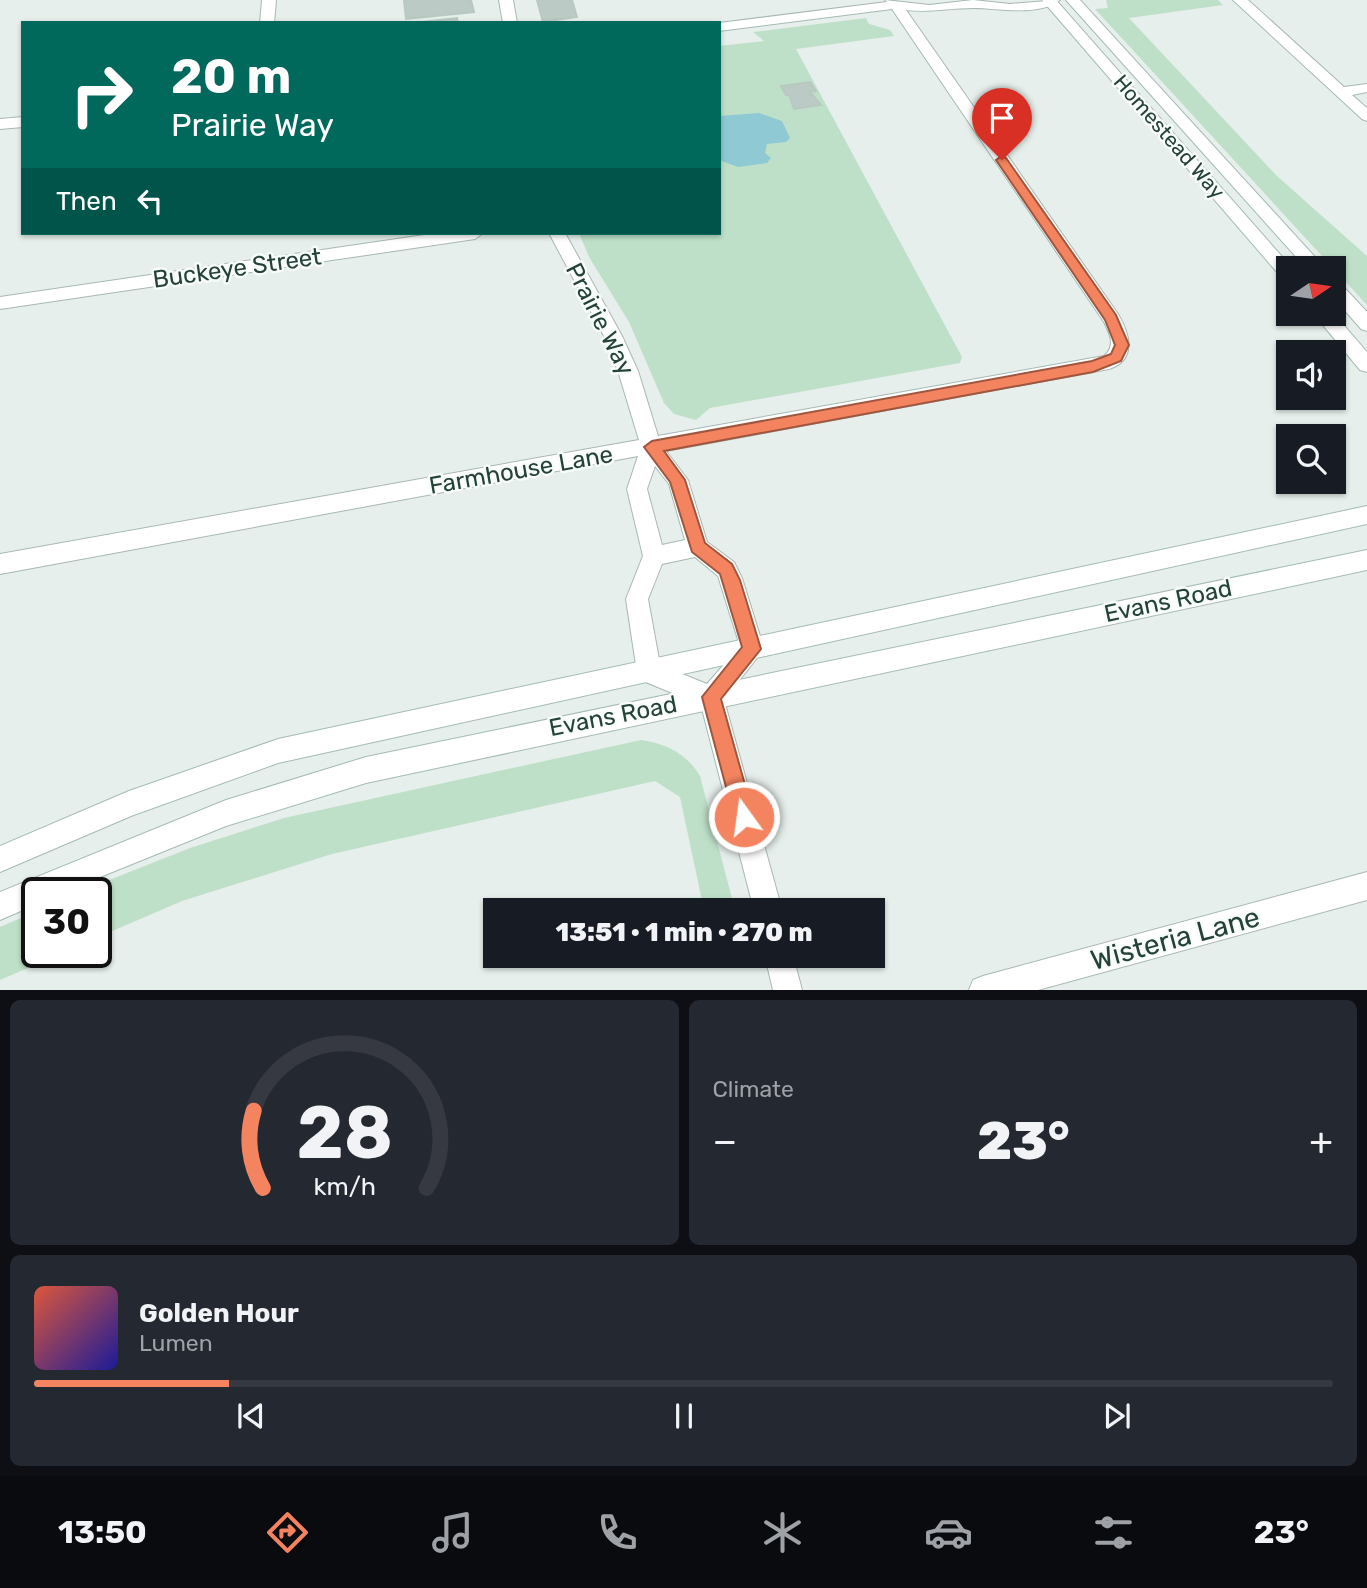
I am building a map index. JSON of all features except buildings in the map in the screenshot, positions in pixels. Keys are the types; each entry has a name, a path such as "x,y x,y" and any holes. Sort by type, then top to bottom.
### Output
{"street":[{"path":"267,21 269,0"},
{"path":"506,0 510,21"},
{"name":"Homestead Way","path":"1073,0 1305,256"},
{"path":"1240,0 1367,116"},
{"path":"721,27 898,2 929,9 977,2 1002,8 1051,1"},
{"name":"Homestead Way","path":"1051,1 1276,260"},
{"name":"Farmhouse Lane","path":"0,564 1110,362 1121,352 1119,333 1112,319 898,2"},
{"path":"1340,92 1367,88"},
{"path":"0,124 21,122"},
{"name":"Buckeye Street","path":"0,303 461,235"},
{"name":"Prairie Way","path":"558,235 579,278 613,336 628,371 652,447 677,480 698,547"},
{"path":"1346,300 1367,324"},
{"path":"1333,326 1367,365"},
{"path":"652,447 637,489 654,556 636,599 649,673 711,697"},
{"name":"Evans Road","path":"0,859 129,804 278,751 649,673 1367,515"},
{"path":"654,556 698,547 726,569 734,585 752,649 711,697"},
{"name":"Evans Road","path":"0,906 127,851 286,793 365,770 586,720 711,697 1367,560"},
{"path":"711,697 765,898"},
{"name":"Wisteria Lane","path":"984,989 1367,886"},
{"path":"782,968 788,989"}],"green space":[{"path":"1106,0 1218,0 1223,5 1129,18 1277,176 1367,256 1367,305 1346,282 1346,256 1322,256 1095,9 1108,8"},
{"path":"866,18 869,24 890,30 894,36 796,49 962,357 960,363 710,408 696,420 674,414 664,403 629,322 589,257 580,235 721,235 721,46 764,41 753,32"},
{"path":"641,740 675,751 689,761 700,776 732,898 701,898 680,797 655,781 332,854 182,901 112,931 112,879 190,848 284,818"},
{"path":"21,918 21,968 28,968 0,980 0,927"}],"water":[{"path":"759,113 782,121 790,138 786,142 767,144 765,153 771,158 767,163 738,167 721,161 721,116"}],"route":[{"path":"744,817 711,697 752,649 734,585 726,569 713,556 698,547 677,480 652,447 1093,366 1116,358 1122,345 1112,319 1002,160"}]}
